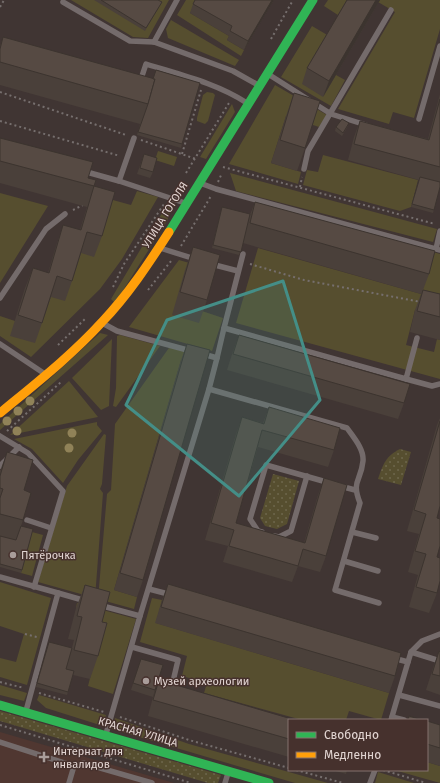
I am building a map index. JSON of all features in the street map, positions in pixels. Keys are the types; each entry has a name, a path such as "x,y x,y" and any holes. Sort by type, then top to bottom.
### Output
{"street":[{"name":"УЛИЦА ГОГОЛЯ","path":"0,413 46,375 102,323 116,307 160,248 185,204 200,182 247,103 268,73 313,0"},
{"name":"КРАСНАЯ УЛИЦА","path":"0,704 269,783"}],"lane":[{"path":"154,42 177,0"},
{"path":"63,2 130,41 154,42 233,71 259,86"},
{"path":"304,169 308,151 391,10"},
{"path":"419,119 440,46"},
{"path":"138,89 146,64 203,81 234,95 247,103"},
{"path":"268,73 331,114 373,127"},
{"path":"119,181 134,138"},
{"path":"74,168 168,196 185,204"},
{"path":"200,182 216,189 438,250 440,231"},
{"path":"0,298 46,229 65,214"},
{"path":"160,248 238,272"},
{"path":"106,736 140,616 209,389 243,254"},
{"path":"102,323 116,331 217,358"},
{"path":"224,328 432,386 440,384"},
{"path":"406,379 417,338"},
{"path":"0,344 46,375"},
{"path":"209,389 347,428 360,446 364,461 355,490 360,503 335,590 379,603"},
{"path":"0,436 28,453 63,491 34,586"},
{"path":"0,466 19,447"},
{"path":"307,476 291,531 279,537 258,531 250,519 266,465 307,476 355,490"},
{"path":"27,520 51,528"},
{"path":"352,532 376,538"},
{"path":"344,561 378,571"},
{"path":"0,577 140,616"},
{"path":"149,589 179,598"},
{"path":"26,712 58,594"},
{"path":"392,718 411,652 422,641 440,634"},
{"path":"132,647 178,660 171,690 179,692"},
{"path":"411,652 440,661"},
{"path":"385,656 408,662"},
{"path":"399,695 440,706"},
{"path":"0,742 74,766 84,763 152,783"},
{"path":"69,783 74,766"},
{"path":"225,783 228,771"},
{"path":"370,783 375,771"}],"path":[{"path":"0,6 4,0"},
{"path":"182,154 203,81"},
{"path":"0,92 210,164 440,225"},
{"path":"186,173 234,95"},
{"path":"0,120 127,158"},
{"path":"112,288 124,264 168,196"},
{"path":"241,262 304,280 405,300 426,302"},
{"path":"56,346 90,314"},
{"path":"25,634 45,639"},
{"path":"0,682 112,714 189,740 288,768"},
{"path":"0,726 191,783"},
{"path":"300,771 343,783"},
{"path":"385,771 426,783"}],"highlighted area":[{"path":"283,281 320,400 239,496 126,405 167,320"}],"shaded area":[{"path":"71,0 169,0 148,38 133,37"},
{"path":"186,0 198,0 190,13 229,36 227,40 244,50 241,56 177,15"},
{"path":"328,0 351,0 341,17 324,6"},
{"path":"380,0 440,0 440,29 414,118 393,112 389,124 338,109 395,12 378,2"},
{"path":"171,20 239,60 235,66 168,38 166,29"},
{"path":"312,26 329,36 336,75 345,80 331,106 281,77"},
{"path":"275,85 327,115 319,127 286,116 271,163 301,172 298,184 229,164"},
{"path":"207,92 215,95 208,121 205,124 197,121 197,118 203,95"},
{"path":"232,104 235,112 206,159 200,157"},
{"path":"158,151 177,157 174,166 155,160"},
{"path":"323,155 418,180 411,207 400,211 303,185 307,170 318,172"},
{"path":"230,173 437,229 433,242 236,191"},
{"path":"137,191 158,197 122,259 100,289 31,357 0,336 0,316 15,321 50,296 80,253 102,197 131,205"},
{"path":"0,193 48,206 0,283"},
{"path":"174,202 167,221 115,303 111,299 168,203"},
{"path":"258,248 421,294 433,252 440,254 440,300 415,310 406,345 434,352 437,339 440,340 440,379 236,323"},
{"path":"179,260 214,270 202,311 223,318 212,351 129,327"},
{"path":"100,333 108,335 0,430 0,424"},
{"path":"120,335 160,346 116,407 113,406 116,388 117,336"},
{"path":"112,339 109,406 101,410 72,378"},
{"path":"171,345 206,355 181,360 114,590 137,597 134,609 98,599 107,494 111,490 115,424"},
{"path":"69,381 98,417 10,435"},
{"path":"97,422 97,425 102,431 78,460 63,483 32,449 14,439"},
{"path":"104,434 106,435 102,484 100,489 103,493 95,598 38,582 67,486"},
{"path":"400,449 411,452 401,485 378,479 388,458"},
{"path":"273,474 299,481 287,524 277,529 265,526 260,518"},
{"path":"32,532 43,535 32,576 21,573"},
{"path":"0,582 51,598 27,685 0,677 0,658 16,662 24,634 0,626"},
{"path":"152,598 162,600 156,623 389,693 381,719 349,711 346,719 298,719 204,693 207,683 182,676 187,656 140,642"},
{"path":"77,603 136,619 113,694 88,686 98,647 76,608"},
{"path":"0,685 27,693 24,701 0,695"},
{"path":"39,695 106,715 103,726 46,708 37,700"},
{"path":"0,711 221,775 218,783 208,783 0,721"},
{"path":"115,718 189,744 328,783 295,783 112,729"},
{"name":"Интернат для инвалидов","path":"0,732 174,783 0,783"},
{"path":"428,762 440,766 440,783 398,771 428,771"},
{"path":"378,772 414,783 375,783"}],"building":[{"path":"101,0 158,0 162,2 146,28"},
{"path":"195,0 272,0 248,41 230,31 232,26 193,4"},
{"path":"347,0 376,0 329,81 307,68"},
{"path":"3,37 155,79 148,104 0,62 0,49"},
{"path":"156,70 200,83 182,144 138,132 148,104"},
{"path":"294,93 320,101 305,148 280,140"},
{"path":"440,99 440,167 354,144 360,121 429,140"},
{"path":"342,119 349,123 343,133 336,127"},
{"path":"0,138 93,162 88,178 96,180 94,186 0,161"},
{"path":"144,154 157,158 153,172 140,168"},
{"path":"420,177 440,182 434,210 412,204"},
{"path":"94,186 115,192 102,236 87,232 72,281 57,276 42,323 18,315 33,268 49,273 63,225 81,230"},
{"path":"255,202 435,251 429,274 250,223"},
{"path":"222,207 250,214 241,252 213,245"},
{"path":"193,247 220,255 207,300 180,292"},
{"path":"423,290 440,294 440,317 417,311"},
{"path":"239,335 410,384 404,403 233,354"},
{"path":"187,344 210,350 143,580 120,573"},
{"path":"269,407 340,428 334,450 262,430 236,523 305,543 324,478 347,485 326,556 303,549 298,566 229,546 234,530 211,523 242,417 264,424"},
{"path":"440,421 440,506 437,518 440,519 440,546 437,557 440,558 440,581 437,593 416,587 426,554 415,551 426,514 414,510"},
{"path":"7,452 33,460 24,490 31,493 23,520 0,514 0,498 3,489 0,488 0,476"},
{"name":"Пятёрочка","path":"21,526 33,529 22,570 0,564 0,536 16,540"},
{"path":"168,584 401,653 395,676 161,607"},
{"path":"85,585 110,592 102,622 107,623 98,656 74,650 82,617 77,616"},
{"path":"49,642 72,648 66,669 74,671 68,692 37,683"},
{"path":"439,651 440,652 440,676 432,674"},
{"name":"Музей археологии","path":"141,659 163,665 155,690 133,683"},
{"path":"159,680 292,719 288,719 288,739 153,700"},
{"path":"409,716 419,719 408,719"},
{"path":"428,721 440,725 440,748 428,744"}],"traffic: fast":[{"path":"169,232 313,0"},
{"path":"0,705 269,783"}],"traffic: slow":[{"path":"0,413 65,358 112,312 146,267 169,232"}],"place":[{"name":"Пятёрочка","path":"13,555"},
{"name":"Музей археологии","path":"146,681"},
{"name":"Интернат для инвалидов","path":"44,757"}]}
